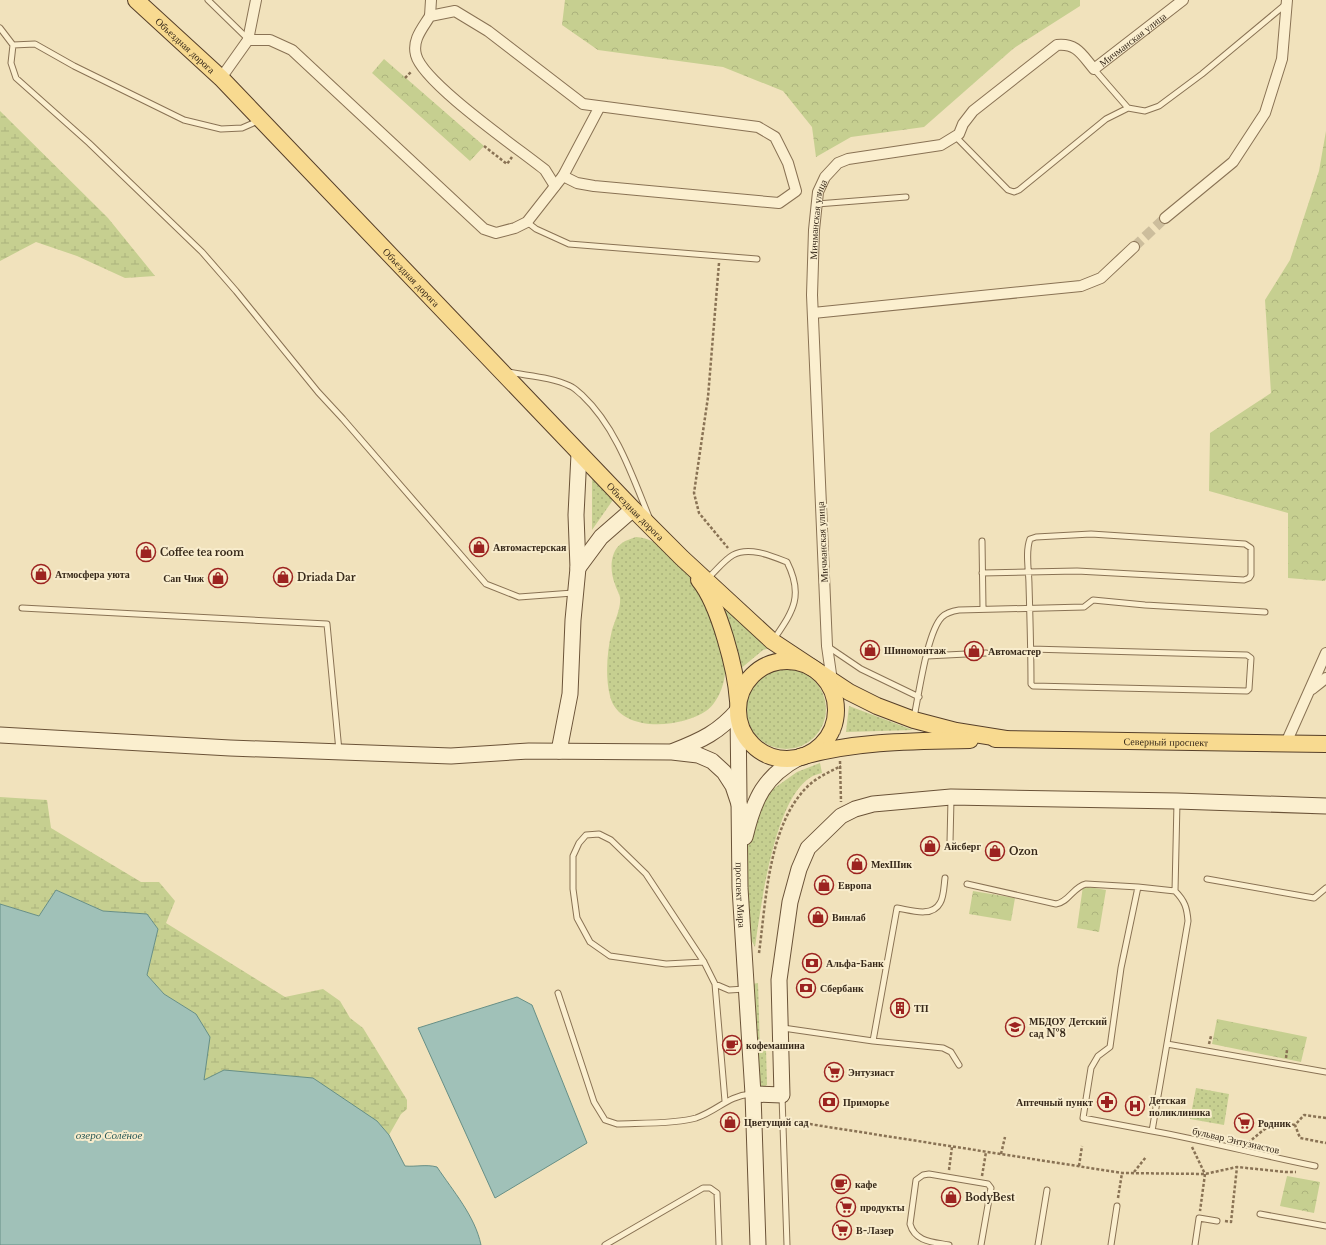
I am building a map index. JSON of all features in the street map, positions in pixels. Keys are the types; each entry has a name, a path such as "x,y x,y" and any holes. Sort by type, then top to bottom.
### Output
{"main road":[{"name":"Объездная дорога","path":"136,0 221,78 579,454 682,558"},
{"path":"559,751 570,694 574,593 578,568 576,515 579,454"},
{"path":"578,568 601,537 633,509"},
{"path":"682,558 772,641 849,692 877,706 914,720 956,731 1006,739"},
{"name":"проспект Мира","path":"682,558 703,584 716,613 733,666 738,710 740,888 753,1094 758,1245"},
{"path":"740,888 744,842 755,803 762,789 772,776 783,766 800,757 811,753 821,746 829,736 836,714 835,702 826,681 812,668 803,664 782,661 763,667 747,681 742,690 738,710 741,726 746,736 760,750 777,758 800,757 838,747 909,742 1006,739"},
{"path":"672,752 710,735 721,728 738,710"},
{"path":"0,735 230,748 451,756 559,751 672,752 698,755 712,761 724,772 732,786 740,807"},
{"name":"Северный проспект","path":"1006,739 1326,744"},
{"path":"753,1094 782,1095 779,980 790,902 798,869 808,848 841,816 855,809 873,804 951,797 1177,801 1326,806"}],"street":[{"path":"221,78 248,40 256,0"},
{"path":"431,0 430,16 415,42 416,56 429,77 545,170 555,186"},
{"name":"Мичманская улица","path":"835,702 828,646 812,288 816,204 818,192 825,177 838,163 848,159 941,145 956,137 972,111 1057,44 1067,44 1077,49 1094,69 1183,0"},
{"path":"1166,218 1233,162 1265,113 1282,59 1287,2"},
{"path":"430,16 455,11 488,31 583,104 599,108 617,108 758,126 775,137 788,163 796,191 779,203 594,186 577,183 563,176"},
{"path":"248,40 270,40 282,44 292,50 484,229 496,233 516,228 526,222 563,176 599,108"},
{"path":"813,313 1081,286 1101,278 1134,247"},
{"path":"1286,743 1326,653"},
{"path":"1310,690 1326,678"}],"lane":[{"path":"208,0 214,3 248,40"},
{"path":"956,137 1008,190 1014,192 1023,188 1106,119 1128,108 1145,111 1159,106 1202,74 1287,2"},
{"path":"0,28 13,45 11,64 16,78 89,143 202,252 318,392 486,584 519,597 574,593"},
{"path":"13,45 35,44 74,66 184,120 221,129 242,128 261,120"},
{"path":"1094,69 1128,108"},
{"path":"816,204 906,197"},
{"path":"526,222 536,229 569,244 757,258"},
{"path":"500,371 557,380 572,386 587,400 605,422 628,467 655,531"},
{"path":"982,573 1029,572 1077,571 1244,580 1249,578 1251,575 1251,551 1249,546 1244,544 1091,534 1036,537 1030,539 1028,545 1029,572 1031,649 1031,684 1033,686 1245,691 1250,689 1251,658 1247,655 1031,649"},
{"path":"982,541 983,608"},
{"path":"706,580 733,555 744,552 760,553 787,562 793,574 796,588 792,613 772,641"},
{"path":"914,720 927,656 935,626 942,617 959,610 983,608 1030,607 1047,609 1084,607 1093,600 1145,605 1265,612"},
{"path":"22,608 327,624 339,752"},
{"path":"828,646 861,669 919,697"},
{"path":"927,656 986,653"},
{"path":"950,842 951,797"},
{"path":"1175,891 1177,801"},
{"path":"704,962 666,964 610,956 590,942 577,918 573,888 572,856 579,843 586,835 599,834 611,840 646,874 704,962 715,984 725,1101"},
{"path":"873,1041 897,908 926,912 932,910 940,903 945,878"},
{"path":"1207,879 1314,898 1326,888"},
{"path":"967,884 1056,904 1066,900 1081,885 1086,884 1175,891 1184,900 1187,908 1188,921 1152,1132"},
{"name":"бульвар Энтузиастов","path":"1138,887 1121,968 1110,1047 1098,1056 1091,1068 1083,1118 1188,1138 1240,1151 1315,1166"},
{"path":"715,984 729,990 746,989"},
{"path":"558,993 594,1102 605,1120 617,1124 695,1118 718,1109 725,1101 738,1095 753,1094"},
{"path":"780,1027 873,1041 943,1048 951,1052 959,1065"},
{"path":"1167,1044 1326,1072"},
{"path":"782,1095 787,1245"},
{"path":"949,1245 917,1237 912,1231 910,1224 916,1180 923,1175 929,1174 988,1184 991,1188 981,1245"},
{"path":"606,1245 703,1188 710,1188 717,1193 719,1245"},
{"path":"1038,1245 1047,1190"},
{"path":"1111,1245 1117,1206"},
{"path":"1260,1214 1326,1226"},
{"path":"1194,1245 1199,1218 1217,1221"}],"path":[{"path":"484,146 507,164"},
{"path":"719,256 708,397 694,493 699,513 733,555"},
{"path":"841,816 841,766 838,747 844,701 849,692"},
{"path":"1295,1124 1304,1115 1326,1118"},
{"path":"783,1119 986,1152 1122,1172 1204,1174 1238,1167 1286,1172 1301,1171 1315,1166"},
{"path":"1240,1151 1268,1127 1279,1122 1295,1124"},
{"path":"1295,1124 1300,1138 1326,1143"},
{"path":"1001,1154 1005,1137"},
{"path":"1188,1138 1204,1174 1199,1218"},
{"path":"947,1177 952,1146"},
{"path":"1079,1166 1082,1146"},
{"path":"981,1182 986,1152"},
{"path":"1134,1173 1146,1157"},
{"path":"1231,1222 1238,1167"},
{"path":"1117,1206 1122,1172"}],"green space":[{"path":"565,0 1080,0 1080,6 1014,48 924,127 851,137 816,157 812,127 783,91 723,67 598,50 562,25"},
{"path":"384,59 484,146 470,161 372,73"},
{"path":"0,111 108,218 155,276 125,278 77,256 36,242 0,261"},
{"path":"1326,131 1325,581 1288,578 1288,513 1209,491 1210,433 1271,393 1265,300 1290,260 1319,171"},
{"path":"592,473 615,497 592,530"},
{"path":"636,537 653,542 669,553 684,569 697,588 708,610 717,631 723,651 725,674 723,686 718,698 706,711 695,717 682,721 667,724 652,724 638,722 625,717 616,708 608,688 607,672 609,646 620,602 620,596 612,574 612,562 618,547 625,541"},
{"path":"724,607 774,647 763,650 739,670"},
{"path":"786,669 801,672 814,681 823,694 826,709 823,724 814,737 801,746 786,749 771,746 758,737 749,724 746,709 749,694 758,681 771,672"},
{"path":"849,706 913,730 846,732"},
{"path":"820,763 822,773 811,777 798,789 787,807 771,855 755,947 747,932 746,877 748,840 763,802 773,789 797,772"},
{"path":"0,797 47,800 51,828 141,882 159,882 175,901 166,923 285,997 323,989 340,1001 350,1018 363,1028 407,1100 407,1109 401,1114 389,1135 377,1121 204,1080 196,1014 164,994 147,975 158,929 147,914 103,911 56,890 39,916 0,904"},
{"path":"1083,886 1106,890 1099,932 1077,928"},
{"path":"973,891 1015,898 1011,921 969,914"},
{"path":"758,983 760,1049 766,1049 767,1085 762,1087 759,1086 752,984"},
{"path":"1217,1019 1307,1037 1301,1062 1212,1044"},
{"path":"1196,1088 1229,1094 1224,1125 1190,1119"},
{"path":"1287,1176 1320,1182 1314,1213 1280,1206"}],"water":[{"name":"озеро Солёное","path":"56,890 103,911 147,914 158,929 147,975 164,994 196,1014 210,1037 204,1080 224,1070 313,1078 377,1121 389,1135 405,1166 437,1167 469,1214 481,1245 0,1245 0,904 39,916"},
{"path":"517,997 532,1005 587,1143 495,1198 418,1028"}],"tunnel":[{"path":"1134,247 1165,218"}],"place":[{"name":"Автомастерская","path":"479,547"},
{"name":"Coffee tea room","path":"146,552"},
{"name":"Атмосфера уюта","path":"41,574"},
{"name":"Driada Dar","path":"283,577"},
{"name":"Сап Чиж","path":"218,578"},
{"name":"Шиномонтаж","path":"870,650"},
{"name":"Автомастер","path":"974,651"},
{"name":"Айсберг","path":"930,846"},
{"name":"Ozon","path":"995,851"},
{"name":"МехШик","path":"857,864"},
{"name":"Европа","path":"824,885"},
{"name":"Винлаб","path":"818,917"},
{"name":"Альфа-Банк","path":"812,963"},
{"name":"Сбербанк","path":"806,988"},
{"name":"ТП","path":"900,1008"},
{"name":"МБДОУ Детский сад №8","path":"1015,1027"},
{"name":"кофемашина","path":"732,1045"},
{"name":"Энтузиаст","path":"834,1072"},
{"name":"Приморье","path":"829,1102"},
{"name":"Аптечный пункт","path":"1107,1102"},
{"name":"Детская поликлиника","path":"1135,1106"},
{"name":"Цветущий сад","path":"730,1122"},
{"name":"Родник","path":"1244,1123"},
{"name":"кафе","path":"841,1184"},
{"name":"BodyBest","path":"951,1197"},
{"name":"продукты","path":"846,1207"},
{"name":"В-Лазер","path":"842,1230"}]}
